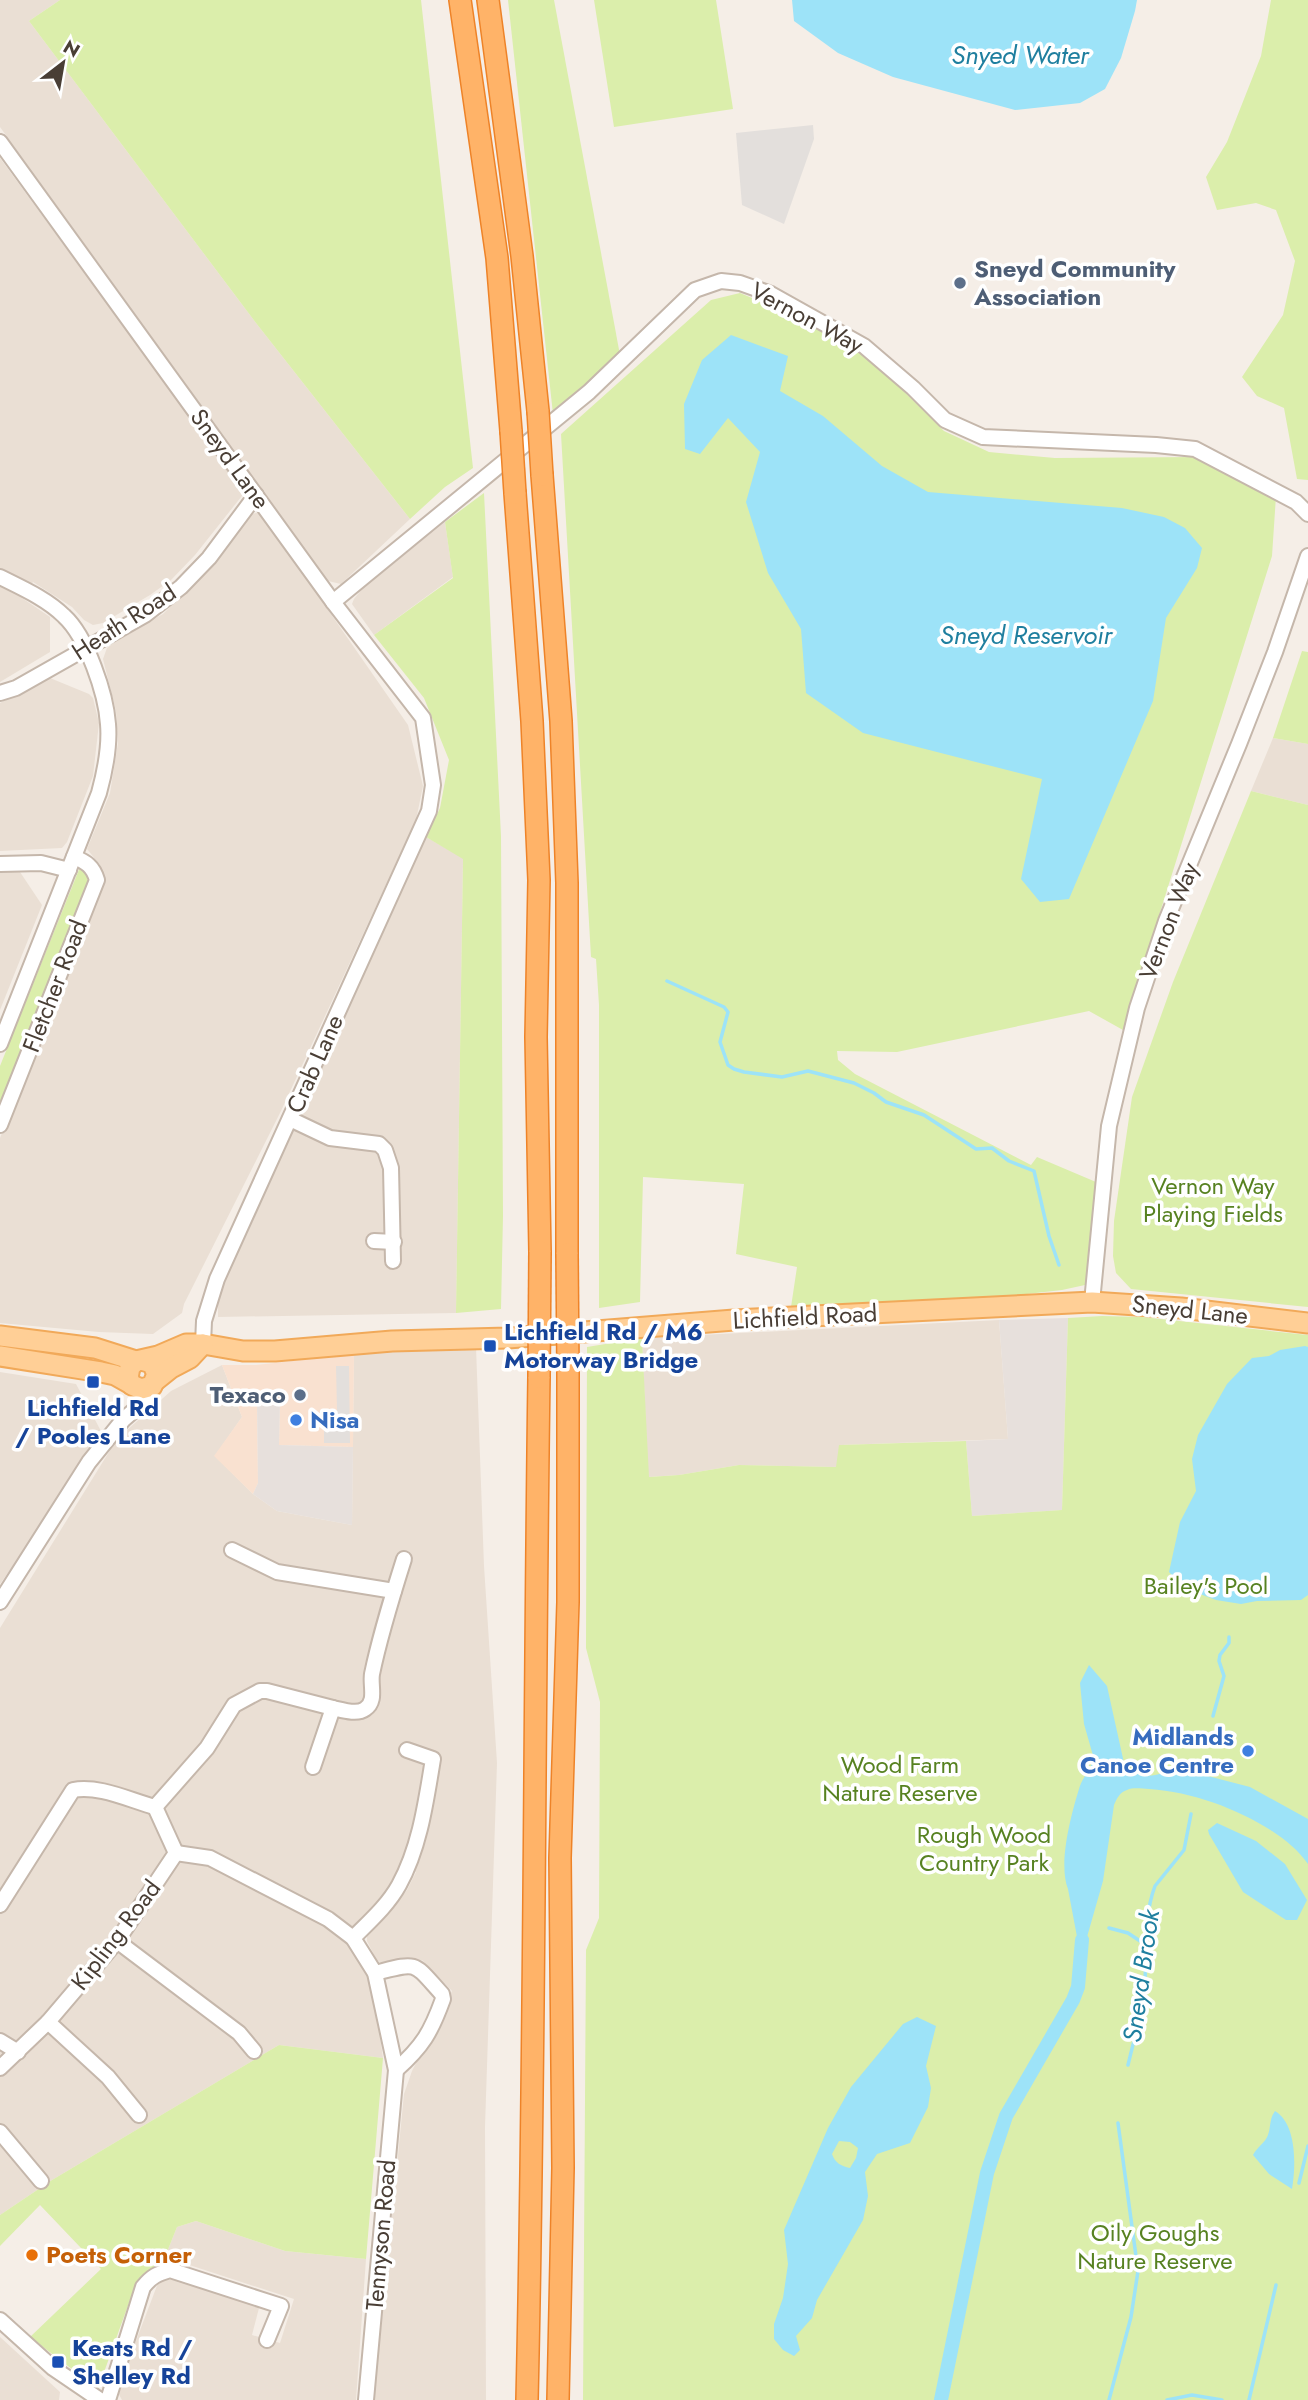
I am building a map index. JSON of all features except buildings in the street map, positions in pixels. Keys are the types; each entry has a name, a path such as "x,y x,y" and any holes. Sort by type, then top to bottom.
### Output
{"highway":[{"path":"460,0 497,258 532,721 538,880 536,1037 540,1252 532,2168 527,2400"},
{"path":"488,0 522,256 538,411 561,721 567,883 568,1602 559,1858 563,2168 558,2400"}],"main road":[{"name":"Sneyd Lane","path":"1082,1302 1181,1308 1308,1323"},
{"name":"Lichfield Road","path":"139,1361 186,1344 243,1351 275,1351 392,1341 508,1338 734,1320 1082,1302"},
{"path":"0,1336 95,1348 147,1361 155,1367 155,1382"},
{"path":"0,1356 102,1372 144,1389 171,1368 190,1358 203,1344"},
{"path":"131,1385 128,1378 129,1369 139,1361"}],"street":[{"name":"Sneyd Lane","path":"0,142 333,602 423,718 433,785"},
{"name":"Vernon Way","path":"333,602 589,392 695,290 721,281 740,283 771,294 864,346 945,420 983,437 1195,449 1286,496 1308,513"},
{"name":"Heath Road","path":"0,693 16,688 145,615 181,587 217,548 256,495"},
{"name":"Vernon Way","path":"1082,1302 1109,1126 1137,1008 1166,921 1275,652 1308,555"},
{"name":"Fletcher Road","path":"0,578 26,590 63,614 86,648 108,724 107,758 99,793 0,1045"},
{"name":"Crab Lane","path":"203,1344 204,1321 217,1279 429,811 433,785"},
{"name":"Fletcher Road","path":"0,1125 97,880 94,870 88,864 71,863"},
{"path":"0,864 71,863"},
{"path":"290,1119 330,1138 379,1144 385,1150 391,1168 393,1261"},
{"path":"374,1241 394,1242"},
{"path":"0,1602 89,1462 123,1420 146,1400 155,1382"},
{"path":"123,1420 130,1407 131,1385"},
{"path":"232,1550 277,1572 394,1591"},
{"path":"0,1905 73,1790 96,1790 155,1807 207,1748 234,1705 248,1696 267,1691 333,1708 359,1712 365,1709 371,1701 371,1681 376,1657 404,1559"},
{"path":"313,1766 333,1708"},
{"path":"353,1938 399,1885 410,1861 424,1814 433,1759 407,1750"},
{"name":"Kipling Road","path":"0,2068 48,2022 117,1941 176,1853 155,1807"},
{"name":"Tennyson Road","path":"176,1853 210,1858 328,1919 353,1938 375,1973 396,2070 366,2400"},
{"path":"117,1941 239,2033 254,2051"},
{"path":"375,1973 409,1964 418,1967 442,1994 443,1999 431,2031 415,2054 396,2070"},
{"path":"48,2022 108,2077 139,2115"},
{"path":"0,2041 18,2052"},
{"path":"0,2132 41,2181"},
{"path":"108,2400 144,2287 152,2276 159,2273 170,2270 281,2305 267,2340"},
{"path":"0,2320 53,2368 100,2400"},
{"path":"71,2400 80,2387"}],"shaded area":[{"path":"0,0 60,0 29,21 256,323 410,519 341,584 328,581 0,127"},
{"path":"813,125 814,139 784,224 742,205 736,133"},
{"path":"0,158 245,492 195,555 171,580 103,623 93,625 84,620 72,607 33,582 22,598 50,617 50,652 0,682"},
{"path":"260,512 408,725 423,786 416,820 280,1113 184,1304 182,1313 153,1334 0,1323 0,1138 102,880 100,865 87,849 110,793 118,743 116,711 103,659 107,648 123,636 163,614 211,566 252,514"},
{"path":"445,522 453,577 374,635 352,604 354,599 363,588"},
{"path":"50,678 93,698 99,723 93,776 67,842 62,848 0,851 0,703"},
{"path":"1273,738 1308,744 1308,805 1251,791"},
{"path":"426,837 463,858 456,1313 218,1317 218,1283"},
{"path":"18,869 42,905 0,1010 0,871"},
{"path":"1068,1318 1062,1510 972,1516 966,1441 1008,1439 999,1320"},
{"path":"999,1320 1008,1439 840,1445 837,1467 739,1465 648,1477 642,1338"},
{"path":"476,1347 484,1566 497,1763 485,2127 486,2400 374,2400 404,2094 412,2071 452,1991 422,1960 387,1964 377,1961 367,1941 367,1932 385,1918 407,1890 416,1872 400,1865 385,1893 356,1928 228,1859 221,1872 326,1926 356,1952 374,1991 383,2058 279,2045 52,2180 0,2215 0,1628 117,1439 171,1391 222,1365 242,1417 215,1456 253,1494 277,1511 352,1525 354,1354"},
{"path":"354,1354 353,1447 279,1445 280,1402 257,1403 258,1483 253,1494 214,1456 242,1417 222,1365 256,1365"},
{"path":"336,1366 349,1366 350,1443 324,1443 324,1410 337,1410"},
{"path":"0,1372 76,1384 102,1433 0,1584"},
{"path":"257,1402 280,1402 279,1445 353,1447 352,1525 277,1511 253,1494 258,1483"},
{"path":"196,2221 285,2251 366,2259 356,2400 122,2400 117,2391 158,2283 171,2279 252,2302 259,2308 252,2335 280,2343 294,2299 165,2257 177,2227"},
{"path":"0,2337 60,2392 59,2400 0,2400"}],"green space":[{"path":"60,0 421,0 473,468 445,487 410,519 256,323 29,21"},
{"path":"508,0 554,0 620,355 553,414"},
{"path":"594,0 716,0 733,109 614,127"},
{"path":"1271,0 1308,0 1308,480 1297,479 1284,408 1257,396 1242,377 1283,315 1295,261 1276,210 1256,203 1217,210 1206,177 1227,142 1261,56"},
{"path":"740,293 814,324 868,356 944,431 989,452 1055,458 1198,457 1276,496 1272,556 1123,1030 1089,1011 897,1052 837,1051 838,1060 855,1074 1031,1165 1037,1157 1096,1182 1090,1271 1085,1285 921,1306 791,1307 797,1267 736,1254 744,1184 643,1177 640,1302 599,1308 599,1005 596,959 591,957 561,434 711,300"},
{"path":"484,493 501,836 501,1309 456,1313 463,859 426,837 440,808 449,760 424,698 374,635 453,578 445,522"},
{"path":"1302,651 1308,652 1308,744 1273,738"},
{"name":"Vernon Way Playing Fields","path":"1251,791 1308,805 1308,1307 1131,1289 1116,1273 1113,1256 1114,1221 1132,1097 1173,982"},
{"path":"80,867 88,875 87,890 0,1106 0,1066"},
{"name":"Rough Wood Country Park","path":"1142,1317 1308,1335 1308,2400 583,2400 586,1950 599,1918 600,1702 586,1648 587,1347 642,1338 649,1477 739,1465 836,1467 839,1445 966,1441 972,1516 1062,1510 1068,1318"},
{"path":"279,2045 383,2058 366,2259 285,2251 196,2221 177,2227 165,2257 135,2286 98,2389 30,2337 101,2269 40,2205 0,2246 0,2215 52,2180"}],"water":[{"name":"Snyed Water","path":"792,0 1137,0 1121,58 1105,89 1080,103 1015,110 893,77 838,53 794,21"},
{"name":"Sneyd Reservoir","path":"731,335 788,356 780,391 823,416 882,466 928,492 1122,508 1164,517 1185,528 1202,548 1197,568 1166,618 1153,701 1069,899 1040,902 1021,879 1042,779 863,733 806,693 801,629 768,573 746,502 760,452 728,418 700,454 685,449 684,404 702,360"},
{"path":"1308,1347 1308,1595 1301,1600 1241,1604 1216,1600 1184,1588 1169,1572 1180,1522 1196,1491 1192,1459 1198,1435 1227,1384 1252,1358"},
{"path":"1089,1665 1107,1686 1124,1763 1128,1768 1147,1776 1161,1774 1173,1767 1250,1787 1308,1819 1308,1864 1277,1834 1229,1808 1165,1791 1135,1788 1125,1791 1114,1805 1103,1881 1081,1958 1064,1866 1069,1825 1080,1785 1094,1759 1084,1724 1080,1683"},
{"path":"1217,1823 1256,1841 1285,1864 1307,1900 1297,1920 1286,1920 1243,1892 1209,1834 1208,1830"},
{"path":"917,2017 936,2026 926,2066 931,2088 928,2107 910,2143 877,2154 865,2172 868,2196 863,2220 817,2300 812,2318 796,2336 800,2350 794,2356 783,2350 774,2339 774,2324 783,2298 788,2264 784,2230 828,2128 851,2087 903,2024","holes":["839,2141 850,2142 858,2148 850,2168 839,2164 832,2154"]},
{"path":"1275,2111 1288,2125 1291,2135 1294,2158 1292,2189 1269,2174 1253,2155 1267,2138"}],"waterway":[{"path":"667,981 724,1007 728,1012 720,1042 728,1065 734,1069 782,1077 808,1071 854,1083 886,1102 924,1115 976,1149 992,1148 1009,1161 1034,1171 1049,1236 1059,1265"},
{"name":"Sneyd Brook","path":"1213,1716 1224,1676 1219,1661 1220,1655 1229,1643 1229,1637"},
{"name":"Sneyd Brook","path":"1128,2065 1143,2001 1151,1900 1155,1886 1184,1850 1191,1814"},
{"path":"1109,1928 1128,1933 1146,1945"},
{"path":"941,2400 987,2173 1006,2116 1073,2000 1078,1987 1082,1940"},
{"name":"Sneyd Brook","path":"1109,2400 1131,2317 1138,2271 1118,2123"},
{"path":"1299,2183 1308,2146"},
{"path":"1249,2400 1276,2285"},
{"path":"1167,2400 1192,2395 1222,2400"}],"place":[{"name":"Sneyd Community Association","path":"960,283"},
{"name":"Lichfield Rd / M6 Motorway Bridge","path":"490,1346"},
{"name":"Lichfield Rd / Pooles Lane","path":"93,1382"},
{"name":"Texaco","path":"300,1395"},
{"name":"Nisa","path":"296,1420"},
{"name":"Midlands Canoe Centre","path":"1248,1751"},
{"name":"Poets Corner","path":"32,2255"},
{"name":"Keats Rd / Shelley Rd","path":"58,2362"}],"park label":[{"name":"Bailey's Pool","path":"1206,1586"},
{"name":"Wood Farm Nature Reserve","path":"900,1779"},
{"name":"Oily Goughs Nature Reserve","path":"1155,2247"}]}
